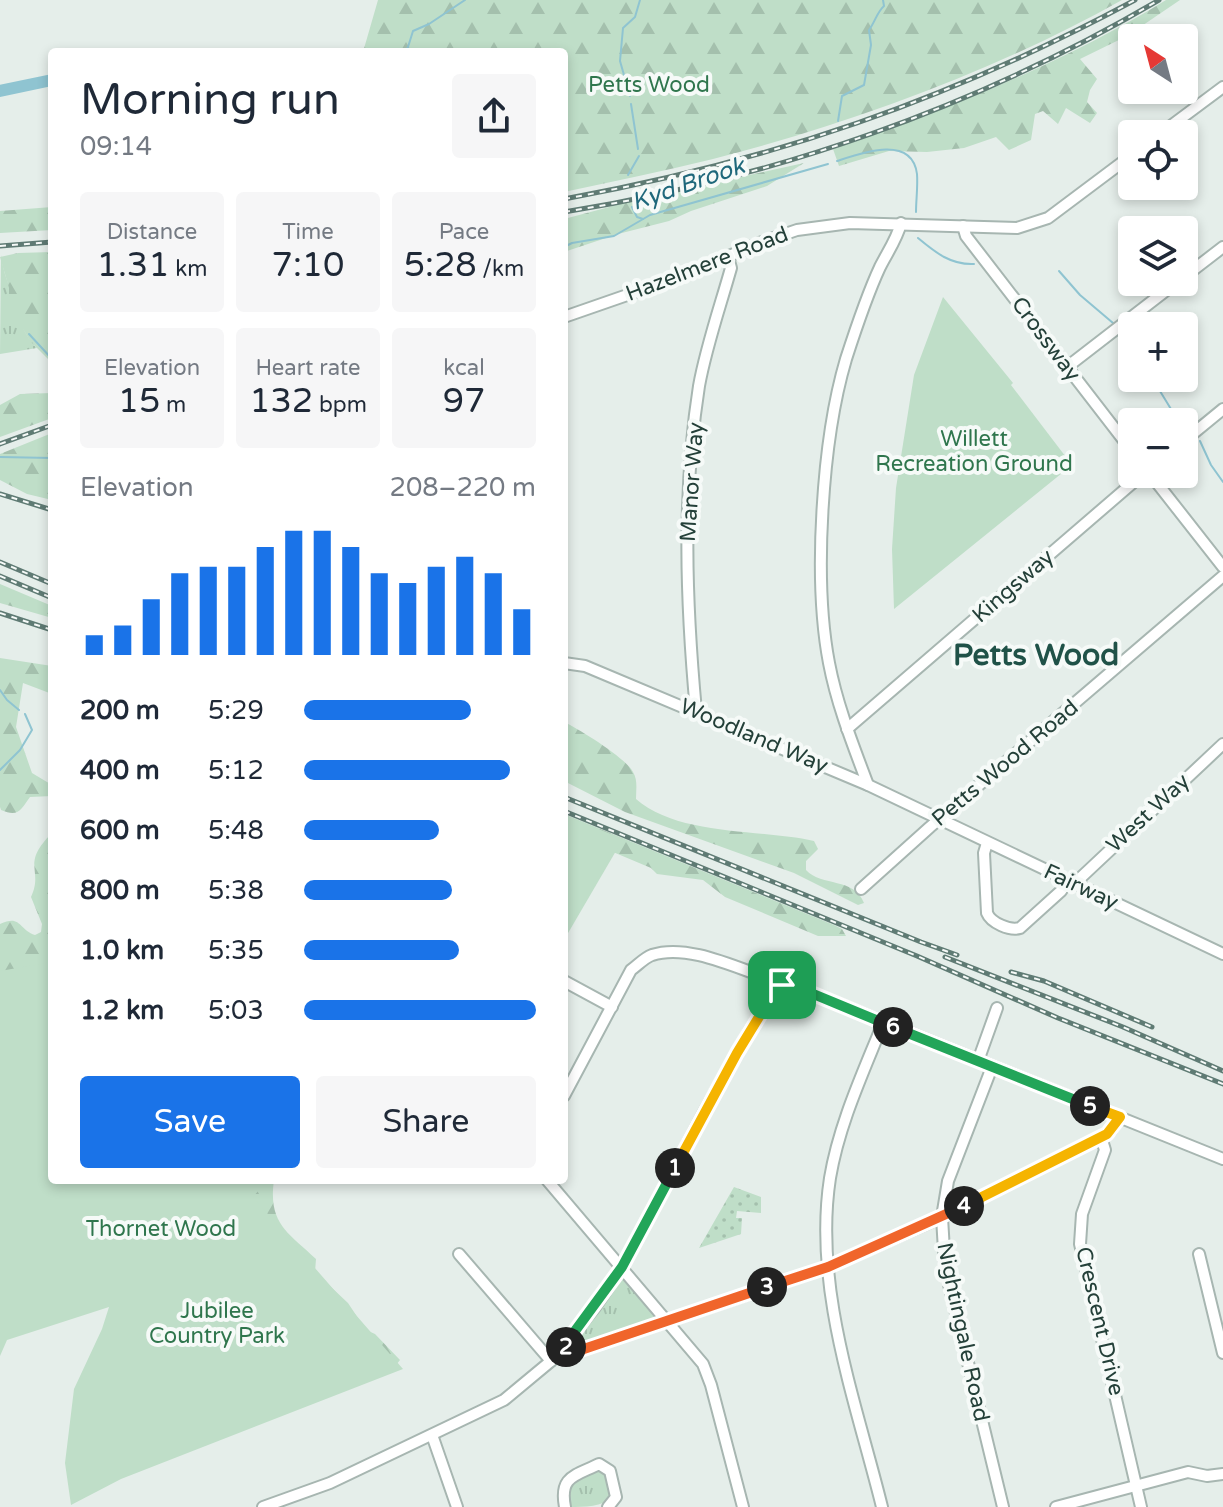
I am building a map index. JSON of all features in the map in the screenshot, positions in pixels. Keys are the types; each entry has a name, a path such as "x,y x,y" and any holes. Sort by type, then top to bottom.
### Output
{"street":[{"path":"1179,120 1223,87"},
{"name":"Hazelmere Road","path":"568,316 682,276 797,230 834,224 901,223 1017,228 1032,225 1048,218 1118,166"},
{"path":"868,785 847,729 828,661 822,552 829,451 843,370 858,322 901,223"},
{"name":"Crossway","path":"963,226 966,236 1118,433"},
{"path":"1198,266 1223,247"},
{"name":"Manor Way","path":"696,711 687,617 688,503 700,385 731,268 728,257"},
{"path":"1067,367 1159,296"},
{"path":"1198,430 1223,409"},
{"name":"Kingsway","path":"847,729 1127,488"},
{"path":"1161,488 1223,567"},
{"name":"Petts Wood Road","path":"861,889 1222,579"},
{"name":"Woodland Way","path":"568,664 585,666 696,711 940,819"},
{"name":"West Way","path":"987,843 984,853 987,913 992,920 1013,930 1020,928 1223,744"},
{"name":"Fairway","path":"940,819 1223,954"},
{"path":"568,1089 631,970 649,956 669,952 751,971 782,985 794,986 1223,1159"},
{"path":"568,983 612,1007"},
{"path":"263,1507 330,1483 504,1400 551,1361 622,1267 743,1041 776,989 782,985"},
{"path":"978,1061 997,1008"},
{"path":"882,1507 840,1339 825,1227 834,1160 846,1118 883,1023"},
{"name":"Nightingale Road","path":"992,1067 948,1181 942,1217 945,1268 1003,1507"},
{"path":"564,1346 575,1352 828,1267 942,1217 1101,1137 1111,1130 1120,1117"},
{"name":"Crescent Drive","path":"1101,1137 1105,1150 1082,1214 1080,1244 1141,1507"},
{"path":"550,1184 703,1364 743,1507"},
{"path":"459,1254 551,1361"},
{"path":"1199,1254 1217,1302 1223,1353"},
{"path":"432,1435 457,1507"},
{"path":"565,1507 562,1492 568,1479 599,1464 610,1471 616,1497 608,1507"},
{"path":"1056,1507 1188,1472 1207,1476 1223,1474"}],"green space":[{"name":"Petts Wood","path":"378,0 1122,0 1024,50 870,112 713,159 568,191 568,48 364,48"},
{"path":"1166,0 1180,0 1145,24 1127,23"},
{"path":"1118,28 1118,40 1080,59 1097,79 1087,102 1097,113 1090,123 1066,108 1058,124 1043,111 1035,114 1031,140 1009,150 996,137 964,148 927,152 889,151 839,166 833,149 1003,84"},
{"path":"804,163 767,186 669,221 568,251 568,218"},
{"path":"48,207 48,230 0,233 0,211"},
{"path":"48,252 48,359 30,341 19,322 0,257"},
{"path":"1,255 21,321 37,348 0,354"},
{"name":"Willett Recreation Ground","path":"943,297 1013,383 1011,385 1072,465 894,609 892,549 896,488 914,375"},
{"path":"48,393 48,419 0,437 0,405 20,394"},
{"path":"48,435 48,499 27,494 0,480 0,454"},
{"path":"0,584 48,604 48,617 0,603"},
{"path":"0,658 48,665 48,692 23,683 16,727 32,773 48,783 48,796 30,797 16,813 1,810"},
{"path":"568,724 602,744 629,766 636,778 636,799 653,811 697,825 814,841 818,849 806,861 806,870 820,879 853,889 864,903 858,905 794,873 625,812 568,783"},
{"path":"568,816 834,925 842,929 846,936 818,936 725,897 703,880 657,874 651,868 613,852 568,928"},
{"path":"568,817 623,839 568,933"},
{"path":"48,837 48,1141 0,1110 0,924 12,921 35,935 41,932 42,924 31,897 35,860"},
{"name":"Jubilee Country Park","path":"48,963 48,1184 264,1184 253,1197 403,1369 121,1479 71,1505 65,1463 74,1389 109,1307 7,1340 0,1356 0,971"},
{"path":"242,1184 274,1184 274,1207 282,1226 316,1259 315,1272 348,1303 366,1330 375,1334 400,1360 396,1365 337,1305"},
{"path":"734,1187 761,1197 761,1213 737,1211 736,1218 742,1218 741,1234 699,1248"},
{"path":"621,1278 627,1281 660,1321 577,1347 571,1344"},
{"path":"595,1469 607,1474 613,1497 598,1505 569,1507 569,1486"}],"waterway":[{"path":"407,48 413,31 465,0"},
{"path":"630,96 620,61 623,28 635,17 640,0"},
{"path":"838,121 842,96 864,85 871,45 869,30 884,6 883,0"},
{"name":"Kyd Brook","path":"0,91 48,81"},
{"path":"631,104 638,149"},
{"name":"Kyd Brook","path":"837,161 872,151 896,150 906,154 917,174 916,212"},
{"path":"628,175 639,156"},
{"name":"Kyd Brook","path":"568,245 614,236 650,215 828,164"},
{"path":"632,207 637,217 643,219"},
{"name":"Kyd Brook","path":"918,238 951,260 974,264"},
{"name":"Kyd Brook","path":"1059,271 1080,295 1113,323"},
{"path":"29,334 48,355"},
{"name":"Kyd Brook","path":"1161,392 1170,408"},
{"name":"Kyd Brook","path":"1200,441 1223,482"},
{"path":"0,457 48,458"},
{"path":"0,690 19,710"},
{"path":"0,770 20,750 32,730 25,714"}],"railway":[{"path":"568,198 715,166 858,123 997,68 1135,0"},
{"path":"568,211 719,180 871,134 1018,74 1159,0"},
{"path":"0,246 48,242"},
{"path":"0,444 48,426"},
{"path":"0,494 48,509"},
{"path":"0,562 48,582"},
{"path":"0,576 48,596"},
{"path":"0,613 48,629"},
{"path":"568,799 957,955"},
{"path":"568,813 1223,1084"},
{"path":"945,957 1123,1027 1223,1071"},
{"path":"1011,972 1044,981 1152,1027"}],"district":[{"name":"Petts Wood","path":"1036,655"}],"route":[{"path":"782,985 794,986 1120,1117 1107,1134 942,1217 828,1267 575,1352 564,1346 622,1267 750,1030 776,989 782,985"}],"park label":[{"name":"Thornet Wood","path":"161,1229"}]}
